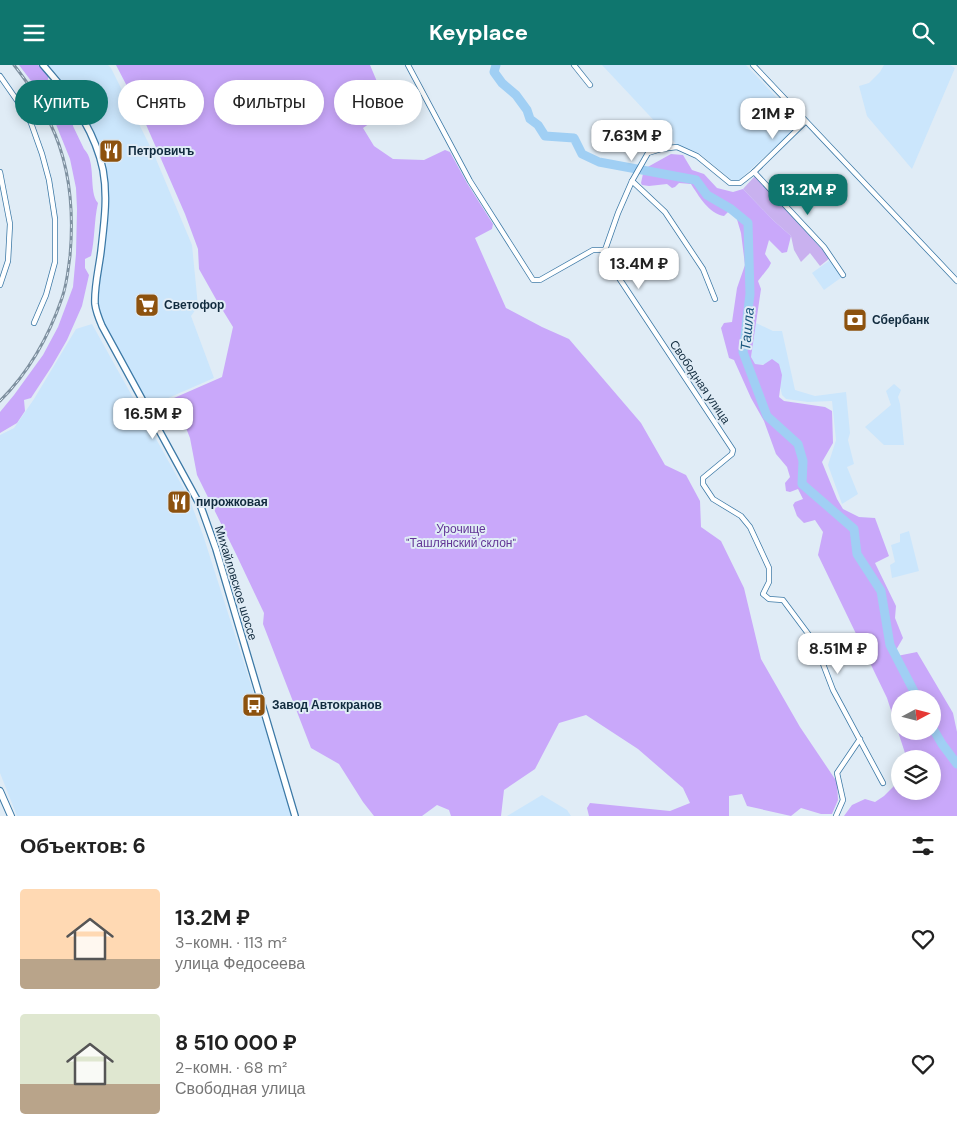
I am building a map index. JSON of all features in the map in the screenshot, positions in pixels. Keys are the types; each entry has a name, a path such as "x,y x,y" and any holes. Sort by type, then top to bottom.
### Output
{"main road":[{"name":"Михайловское шоссе","path":"43,65 68,95 83,118 96,145 103,172 105,217 95,303 97,315 201,507 219,558 295,816"},
{"path":"0,791 10,816"}],"street":[{"path":"408,65 470,181 533,280 540,280 593,250 605,250 632,181 648,153 677,147 697,156 730,183 740,183 754,172 805,122"},
{"path":"574,65 590,85"},
{"path":"752,65 957,281"},
{"path":"0,76 31,123 49,180 55,219 55,262 46,295 34,323"},
{"path":"0,172 10,224 8,261 0,285"},
{"path":"754,172 824,247 843,275"},
{"path":"632,181 665,212 703,269 715,299"},
{"name":"Свободная улица","path":"605,250 619,278 733,450 732,454 703,478 703,484 713,499 741,516 750,527 769,568 769,582 763,594 769,599 783,600 815,643 834,690 883,783"},
{"path":"836,816 842,800 837,773 860,739"}],"shaded area":[{"path":"48,65 108,65 111,68 118,82 118,125 140,125 153,152 192,245 198,306 191,316 214,378 150,406 100,317 98,307 108,215 108,184 106,160 90,125 108,125 108,80 61,80"},
{"path":"602,65 746,65 800,122 739,180 733,181 699,153 676,144"},
{"path":"884,65 950,65 955,68 912,169 867,116 859,86 869,83"},
{"path":"755,176 830,258 820,266 810,253 801,262 794,250 791,236 743,189"},
{"path":"830,260 842,277 824,290 812,273"},
{"path":"756,323 773,331 782,331 795,390 815,396 846,392 850,433 848,440 854,464 847,467 858,494 842,504 828,465 836,440 832,401 808,402 786,399 782,395 775,364 753,365 751,357"},
{"path":"92,324 189,498 203,535 293,816 17,816 0,773 0,435 14,428 34,399 76,329"},
{"path":"894,384 901,390 898,397 904,445 884,445 865,427 891,405 886,391"},
{"path":"909,531 919,571 892,578 890,565 895,562 891,545 900,542 900,534"},
{"path":"542,795 567,810 571,816 507,816"}],"green space":[{"path":"19,65 38,65 48,76 48,80 30,80"},
{"name":"Урочище \"Ташлянский склон\"","path":"116,65 370,65 376,80 334,80 334,125 367,125 363,128 374,146 393,159 424,160 445,150 450,152 493,224 492,229 475,238 506,308 569,339 641,423 665,465 686,475 700,501 701,527 721,541 744,588 761,659 800,727 837,782 838,800 832,814 821,814 801,808 791,816 747,806 742,794 729,796 729,816 589,816 587,808 590,803 670,811 690,803 683,788 638,749 586,715 559,723 535,769 504,790 501,816 451,816 449,810 437,805 422,816 374,816 339,764 311,748 263,624 264,613 197,475 190,438 174,398 222,377 233,327 199,269 198,249 146,125 204,125 204,80 124,80"},
{"path":"56,125 73,125 90,161 93,192 98,203 91,256 85,259 85,268 89,275 82,306 67,340 52,366 31,398 24,400 25,411 17,423 0,433 0,412 43,355 58,327 73,287 77,209 76,188 70,159"},
{"path":"671,154 683,155 692,170 704,174 717,188 733,192 743,189 791,236 787,252 782,253 769,240 765,254 771,263 758,281 761,289 751,357 755,364 763,365 772,359 779,364 782,375 779,397 784,401 825,407 832,411 833,443 822,462 843,509 859,517 875,518 889,556 875,563 896,606 895,618 903,638 892,657 917,652 939,690 891,690 891,710 887,698 818,555 823,532 815,520 804,523 797,516 793,505 795,502 803,499 798,489 790,492 786,491 785,483 790,477 787,467 776,454 764,421 751,398 734,360 729,358 721,328 724,323 732,322 737,288 745,265 741,233 736,216 729,211 724,216 714,212 704,203 691,184 679,183 672,188 667,184 649,186 642,185 644,169"},
{"path":"941,693 953,713 957,732 957,816 844,816 852,805 865,799 875,802 891,789 891,800 941,800 941,750 904,750 901,740 941,740"}],"waterway":[{"name":"Ташла","path":"496,65 494,72 502,83 516,95 527,110 530,119 538,125 545,136 574,138 582,154 599,162 696,180 707,195 731,209 748,223 750,294 743,352 767,416 798,444 803,461 802,484 854,529 857,554 881,591 890,645 913,690"},
{"name":"Ташла","path":"940,740 957,764"}],"railway":[{"path":"0,401 29,366 51,326 65,287 71,239 69,188 57,139 43,108 14,65"}],"place":[{"name":"Петровичъ","path":"111,151"},
{"name":"Светофор","path":"147,305"},
{"name":"Сбербанк","path":"855,320"},
{"name":"пирожковая","path":"179,502"},
{"name":"Завод Автокранов","path":"254,705"}]}
